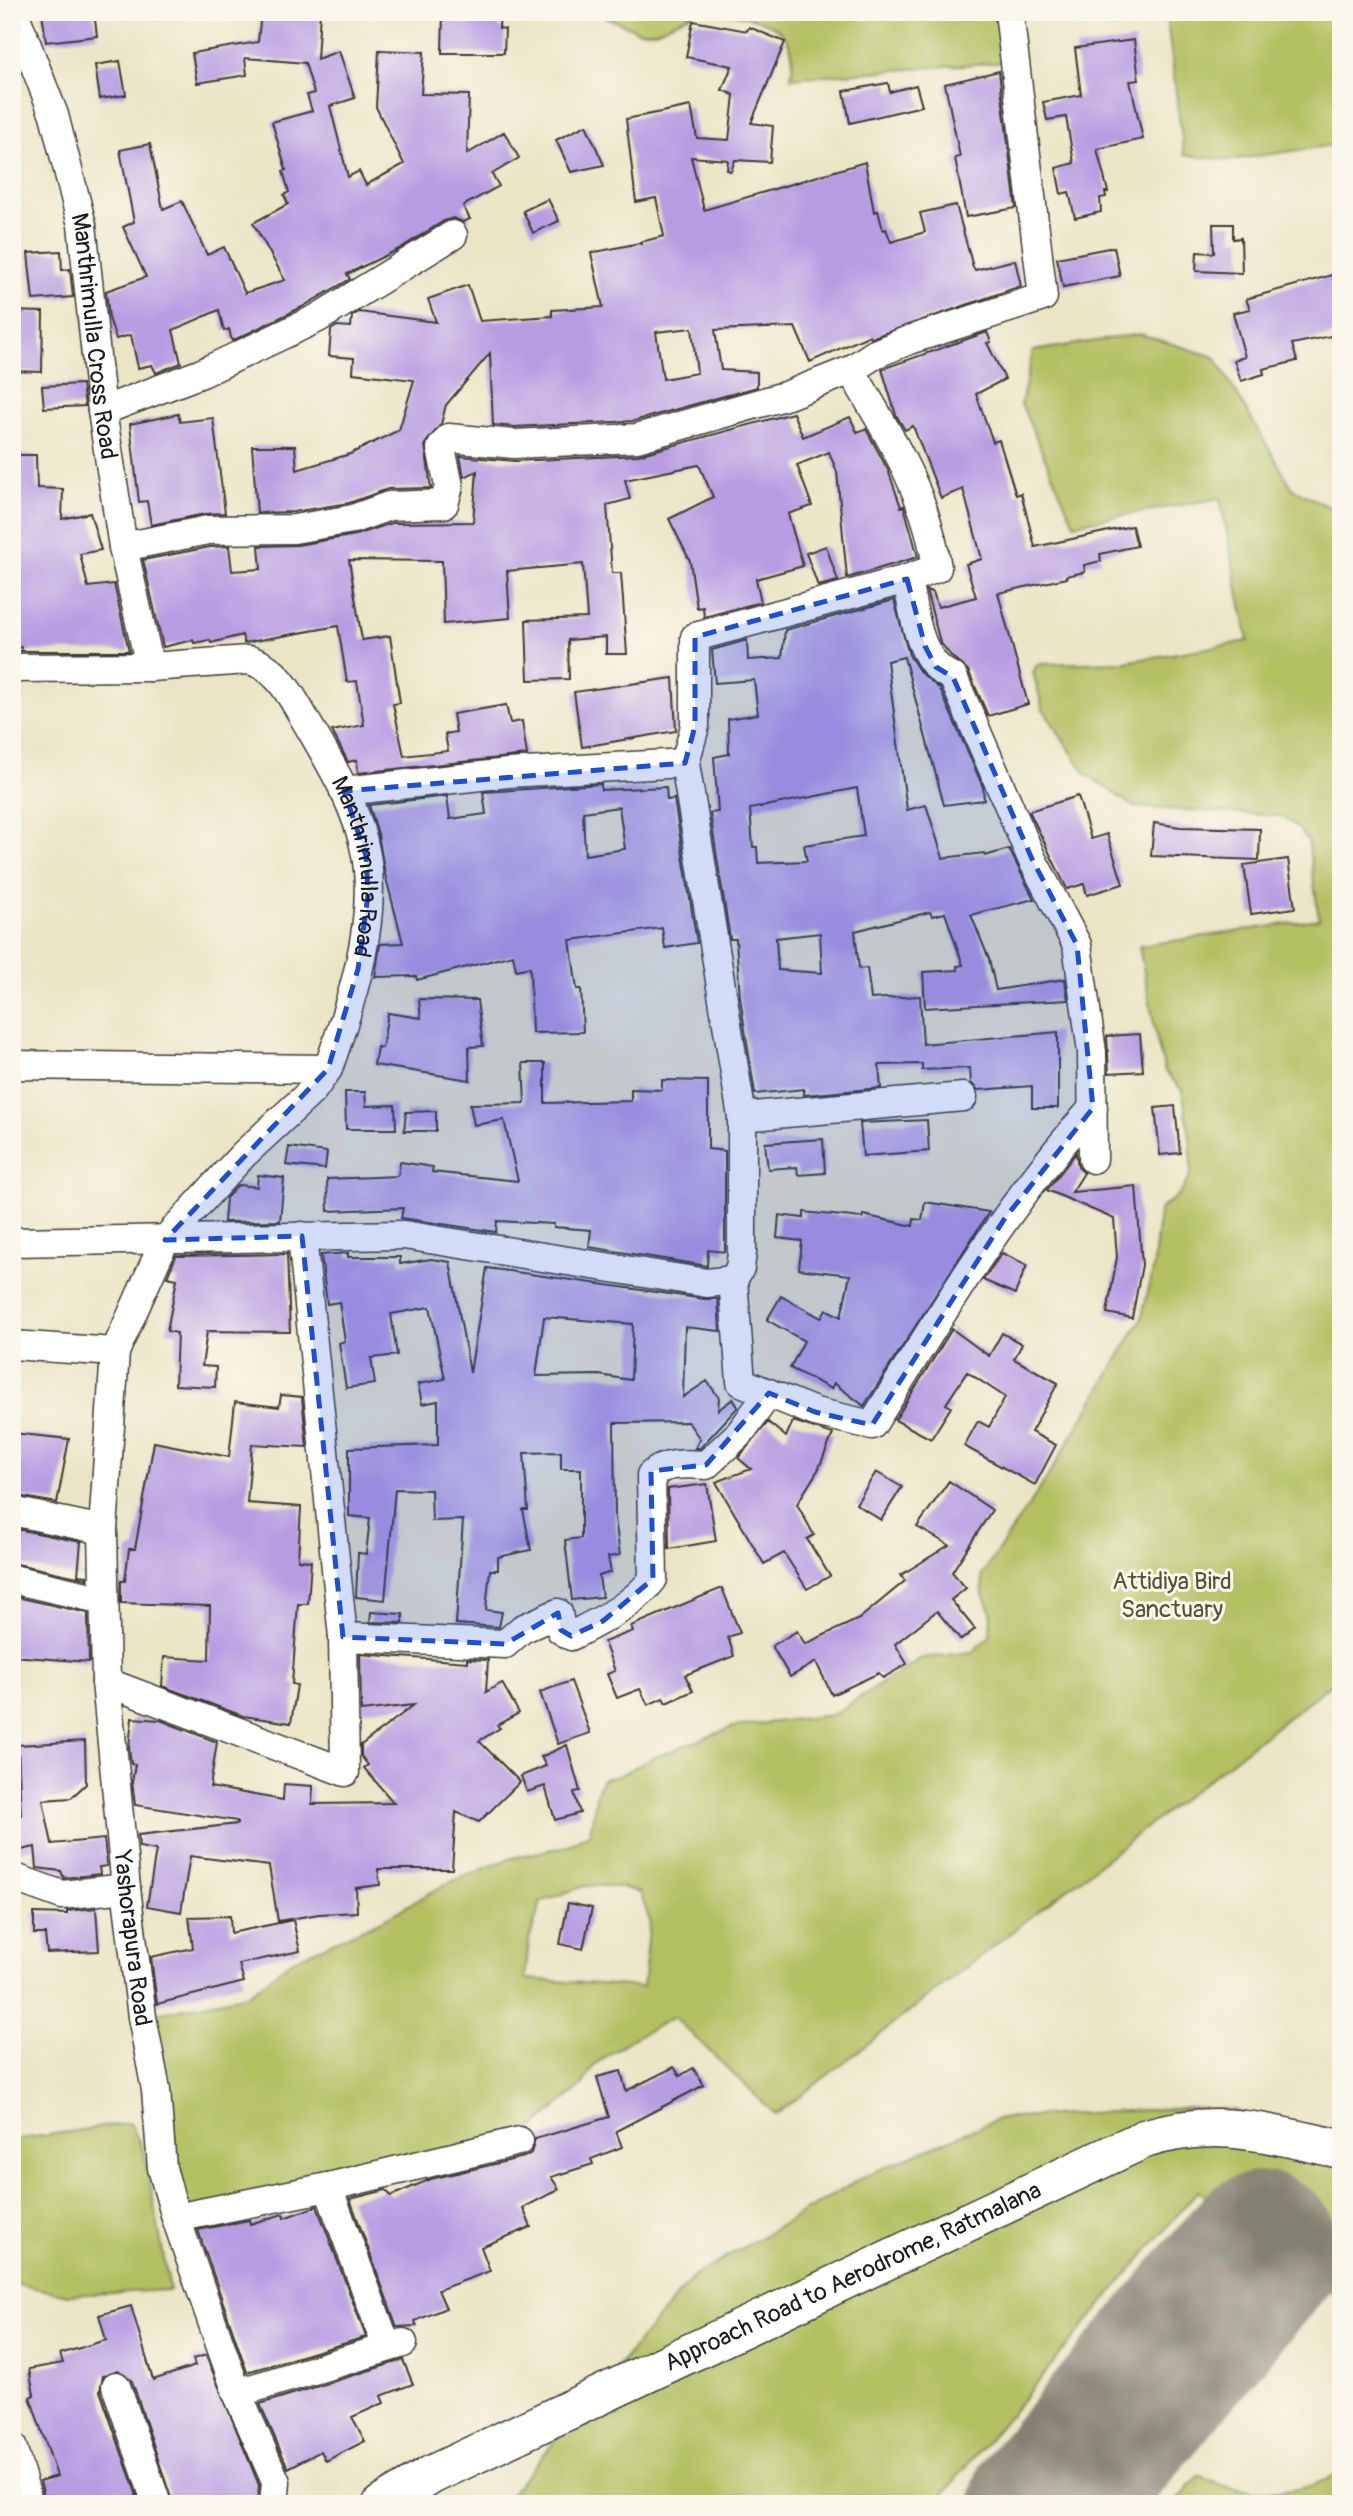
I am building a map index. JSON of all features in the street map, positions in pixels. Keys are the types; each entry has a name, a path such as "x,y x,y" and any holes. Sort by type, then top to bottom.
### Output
{"main road":[{"name":"Approach Road to Aerodrome, Ratmalana","path":"382,2504 444,2469 1144,2139 1172,2131 1218,2126 1341,2149"}],"street":[{"name":"Manthrimulla Cross Road","path":"14,12 54,115 82,225 103,411 123,547 150,667"},
{"path":"123,547 208,530 294,529 353,519 389,506 444,504 449,486 441,448 449,438 514,444 637,438 788,395 851,370 875,354 909,340 1043,297 1009,12"},
{"path":"103,411 202,373 318,318 453,235"},
{"path":"851,370 907,466 928,518 937,568 907,579 695,637 695,726 685,763 743,1117 742,1253 740,1268 733,1280 741,1347 741,1381 815,1412 873,1425 1005,1218 1093,1108"},
{"path":"907,579 925,646 936,667 953,677 1032,859 1077,946 1088,1016 1093,1159"},
{"name":"Manthrimulla Road","path":"12,668 150,667 248,660 262,663 292,696 344,791 358,822 366,856 368,895 358,969 349,1007 328,1069 312,1091 243,1155 165,1240 115,1352"},
{"path":"344,791 508,773 685,763"},
{"path":"12,1065 328,1069"},
{"path":"743,1117 963,1097"},
{"path":"12,1242 404,1235 707,1283 733,1280"},
{"path":"106,1682 345,1772 343,1637 302,1236"},
{"path":"12,1345 115,1352"},
{"name":"Yashorapura Road","path":"115,1352 103,1530 106,1682 126,1888 142,2017 156,2090 162,2168 176,2218 237,2393 276,2482 274,2504"},
{"path":"343,1637 505,1644 522,1629 558,1613 561,1630 571,1636 603,1621 643,1592 653,1578 651,1475 657,1469 681,1464 706,1465 740,1433 769,1393"},
{"path":"12,1511 103,1530"},
{"path":"12,1579 104,1600"},
{"path":"12,1877 62,1895 126,1888"},
{"path":"176,2218 328,2187 519,2141"},
{"path":"237,2393 395,2345 328,2187"},
{"path":"116,2386 157,2504"},
{"path":"12,2446 29,2504"}],"highlighted area":[{"path":"907,579 925,646 936,667 953,677 1032,859 1077,945 1093,1108 1005,1218 872,1425 815,1412 769,1393 706,1465 651,1471 653,1579 603,1621 571,1636 561,1630 558,1613 505,1644 343,1637 302,1236 165,1240 328,1069 358,969 368,895 366,856 344,791 685,763 695,726 695,637"}],"green space":[{"path":"594,12 696,12 656,31 639,31"},
{"path":"722,12 1009,15 1015,61 791,78 793,61 785,36 776,28 752,18"},
{"path":"1166,12 1341,12 1341,144 1230,160 1184,155"},
{"name":"Attidiya Bird Sanctuary","path":"1140,334 1215,357 1293,489 1341,513 1341,1676 776,2115 674,2017 630,2040 594,2065 583,2084 519,2141 176,2218 142,2017 247,1995 293,1960 384,1919 446,1884 508,1859 567,1846 589,1834 597,1791 603,1779 618,1776 655,1757 733,1727 832,1715 922,1658 972,1652 990,1636 991,1612 983,1594 982,1575 1045,1481 1141,1320 1153,1270 1160,1209 1180,1194 1191,1174 1191,1143 1182,1090 1165,1071 1158,1045 1139,946 1319,919 1308,841 1297,827 1281,816 1134,807 1086,774 1043,709 1033,672 1038,664 1125,662 1248,641 1220,498 1074,524 1021,404 1033,351","holes":["586,1885 621,1887 640,1893 650,1921 643,1987 525,1979 529,1940 541,1902"]},
{"path":"1182,2108 1234,2110 1341,2159 1341,2299 1198,2190 935,2504 502,2504 693,2277 867,2175 1000,2118"},
{"path":"130,2123 144,2152 170,2290 68,2295 12,2283 12,2140"},
{"path":"1341,2471 1341,2504 1174,2504 1199,2475 1233,2488 1271,2492 1308,2486"}],"building":[{"path":"42,12 94,12 97,36 46,42"},
{"path":"261,12 320,12 317,59 339,51 355,98 330,106 348,177 359,171 366,185 404,164 376,107 379,50 424,52 421,94 469,95 467,154 504,132 519,158 492,174 499,186 463,206 470,219 463,222 453,218 444,221 399,249 347,274 350,279 302,307 232,341 229,329 224,331 219,310 173,330 181,363 156,373 152,365 138,368 131,335 116,339 109,318 106,291 146,277 123,227 134,222 120,150 150,144 163,209 182,201 207,255 224,247 245,293 285,280 253,223 288,204 284,195 289,192 283,171 286,170 272,122 312,111 307,95 314,93 305,63 245,58 247,75 197,83 192,53 258,42"},
{"path":"443,12 500,12 499,28 505,29 504,53 442,53"},
{"path":"693,21 747,31 749,27 785,42 751,123 773,126 770,162 735,160 731,171 727,170 728,160 691,157 704,210 865,162 874,212 878,211 883,230 886,229 891,242 925,232 920,213 956,205 975,270 1015,260 1021,286 871,338 870,335 810,362 795,327 715,330 721,370 757,372 757,387 634,421 514,427 493,425 490,353 446,405 441,424 425,444 431,488 388,489 349,503 293,512 257,513 252,446 295,446 297,470 350,454 399,430 414,380 353,373 354,358 329,356 331,330 337,326 351,327 352,316 359,312 436,322 428,299 468,285 480,321 552,316 552,310 603,307 591,253 640,243 641,245 641,242 664,236 656,198 636,202 626,119 691,106 697,138 729,140 734,95 722,90 732,66 686,57","holes":["692,328 697,373 663,379 656,332"]},
{"path":"1134,40 1139,80 1130,81 1143,139 1097,149 1108,192 1105,192 1106,197 1100,198 1101,212 1075,218 1069,192 1061,194 1056,168 1074,163 1066,117 1047,120 1043,102 1081,95 1075,48"},
{"path":"120,61 126,95 100,99 95,65"},
{"path":"999,71 1016,208 966,217 955,158 960,157 945,84"},
{"path":"888,83 890,92 916,85 922,106 850,123 844,91"},
{"path":"586,125 604,165 571,172 556,140"},
{"path":"548,199 559,221 533,233 523,211"},
{"path":"1213,224 1233,224 1233,239 1241,238 1242,273 1196,271 1197,252 1214,253"},
{"path":"1114,247 1120,276 1063,287 1057,258"},
{"path":"61,251 62,270 70,269 73,297 33,300 28,253"},
{"path":"1339,273 1341,334 1292,344 1297,361 1263,369 1264,374 1241,381 1234,360 1245,357 1233,313 1250,309 1246,299"},
{"path":"12,311 43,312 42,372 12,371"},
{"path":"987,332 991,342 987,343 1005,379 976,394 993,442 999,440 1016,495 1021,493 1035,547 1132,526 1137,546 1100,554 1101,561 1084,565 1085,572 998,593 1028,704 988,716 968,670 952,657 940,642 926,590 933,592 938,607 976,597 966,564 982,559 963,489 941,498 913,426 905,430 896,415 882,369"},
{"path":"82,384 85,406 44,408 42,386"},
{"path":"793,413 803,437 850,417 857,432 866,429 888,470 901,507 904,506 918,557 847,578 837,472 829,452 797,465 812,506 788,514 803,566 756,579 761,602 704,617 703,607 697,608 690,561 669,519 713,497 699,465 625,480 630,499 607,505 612,573 621,573 627,654 606,654 606,637 568,640 569,679 528,680 526,620 587,618 583,564 507,571 510,618 444,624 442,561 349,560 362,640 390,636 400,703 393,704 404,756 448,751 445,734 456,732 453,714 506,705 510,723 522,721 527,755 358,773 357,760 348,762 332,731 364,725 357,681 347,682 338,626 244,643 242,635 211,643 210,640 194,643 193,640 163,647 143,560 229,546 232,571 261,569 259,546 297,545 356,535 392,523 473,522 477,471 464,477 460,456 515,461 638,455"},
{"path":"178,414 180,422 213,418 225,513 205,514 151,525 147,501 139,502 130,424"},
{"path":"12,455 36,455 37,488 63,489 62,519 90,513 101,550 80,554 88,587 114,584 129,651 21,651 21,647 12,648"},
{"path":"826,546 838,581 818,586 806,553"},
{"path":"894,600 909,655 920,672 940,689 983,787 984,800 944,805 904,657 887,661 907,810 926,805 943,858 984,853 985,856 1009,849 1034,899 971,915 989,959 996,990 1065,979 1068,1000 925,1008 923,972 958,970 957,966 963,965 945,913 932,916 930,912 855,931 859,969 867,968 871,999 920,996 923,1044 1058,1032 1058,1108 1032,1108 1032,1086 978,1090 971,1083 970,1068 922,1070 922,1064 879,1065 881,1088 804,1095 804,1089 755,1094 740,998 736,939 730,939 710,813 718,812 714,757 729,754 728,719 758,714 754,680 715,683 712,650 747,640 748,660 782,658 785,630","holes":["857,788 864,836 804,845 807,861 758,863 757,847 753,847 750,809","820,933 822,973 778,970 776,938"]},
{"path":"673,678 676,731 582,747 574,692"},
{"path":"601,784 601,790 666,787 667,800 674,799 697,943 665,948 662,928 570,940 577,989 581,989 583,1032 532,1033 530,967 516,970 513,955 417,980 416,976 375,977 380,944 403,943 369,805 447,796 450,819 486,814 483,792","holes":["619,807 625,849 585,855 583,812"]},
{"path":"1078,796 1091,839 1107,834 1123,884 1087,895 1084,884 1067,889 1029,811"},
{"path":"1154,823 1180,827 1260,829 1259,860 1151,856"},
{"path":"1288,859 1295,908 1251,914 1244,865"},
{"path":"419,999 477,1000 483,1046 469,1047 470,1080 374,1065 377,1047 382,1048 388,1013 421,1018"},
{"path":"1140,1034 1143,1071 1109,1073 1107,1036"},
{"path":"523,1063 545,1063 545,1103 631,1101 631,1089 662,1090 662,1080 708,1081 708,1149 725,1151 725,1252 708,1250 707,1266 589,1247 591,1230 554,1227 554,1224 497,1221 496,1232 401,1218 403,1208 328,1211 327,1179 398,1176 400,1162 433,1167 432,1172 518,1181 504,1120 474,1125 470,1104 525,1103"},
{"path":"345,1092 365,1092 366,1106 395,1105 396,1129 346,1129"},
{"path":"1175,1106 1180,1153 1160,1155 1155,1108"},
{"path":"436,1111 436,1131 404,1131 406,1112"},
{"path":"927,1120 929,1151 863,1156 860,1123"},
{"path":"823,1139 825,1173 798,1175 797,1167 768,1169 765,1143"},
{"path":"289,1147 327,1152 325,1169 286,1165"},
{"path":"1076,1153 1078,1167 1084,1173 1072,1192 1136,1186 1142,1265 1132,1318 1107,1313 1117,1257 1114,1219 1047,1190"},
{"path":"258,1175 284,1178 280,1221 224,1222 226,1198 238,1185 257,1187"},
{"path":"925,1202 989,1212 864,1406 834,1383 831,1389 790,1368 804,1341 767,1320 781,1296 821,1318 826,1309 841,1317 850,1275 799,1269 802,1241 777,1238 779,1215 804,1218 804,1212 862,1218 863,1215 913,1226 914,1219 922,1220"},
{"path":"348,1253 348,1257 400,1257 400,1264 431,1259 450,1262 470,1373 487,1268 718,1299 720,1331 685,1327 683,1397 707,1381 719,1398 718,1410 733,1399 738,1407 700,1448 695,1448 700,1439 688,1422 614,1423 615,1518 620,1555 608,1557 611,1572 599,1576 602,1597 572,1600 565,1540 581,1538 581,1469 561,1469 561,1452 524,1453 528,1510 523,1510 531,1550 498,1557 498,1570 490,1570 486,1610 502,1612 499,1627 456,1624 463,1520 432,1521 431,1490 395,1489 385,1600 356,1597 358,1553 366,1554 370,1518 349,1516 349,1448 438,1445 438,1401 422,1404 418,1384 445,1379 430,1307 391,1314 397,1355 371,1358 375,1384 346,1388 339,1343 345,1341 339,1302 327,1304 321,1255","holes":["544,1317 633,1324 631,1380 599,1375 536,1376"]},
{"path":"1002,1253 1027,1265 1015,1294 983,1280"},
{"path":"287,1254 290,1332 207,1331 202,1366 216,1367 215,1387 175,1385 177,1333 167,1331 177,1279 167,1277 176,1256"},
{"path":"952,1329 989,1356 1002,1333 1022,1344 1014,1359 1058,1383 1031,1432 1056,1445 1035,1485 964,1446 978,1421 989,1427 1005,1397 967,1372 946,1404 951,1407 931,1439 895,1420"},
{"path":"281,1395 302,1397 307,1447 252,1444 247,1503 301,1507 298,1560 311,1561 308,1604 298,1604 292,1684 297,1685 291,1723 243,1716 162,1686 164,1657 209,1660 210,1606 121,1603 121,1581 125,1581 129,1549 135,1549 154,1442 229,1457 235,1402 279,1407"},
{"path":"793,1421 833,1434 818,1470 797,1504 814,1535 807,1539 830,1576 807,1589 784,1553 764,1564 716,1482 751,1469 738,1458 768,1422 786,1437"},
{"path":"12,1433 69,1439 57,1503 12,1495"},
{"path":"876,1472 902,1487 881,1520 856,1504"},
{"path":"949,1481 992,1510 952,1572 966,1588 951,1600 975,1629 961,1640 937,1611 895,1644 907,1664 883,1678 879,1673 832,1695 816,1662 790,1677 772,1646 797,1631 805,1644 859,1619 905,1581 901,1575 949,1545 917,1527"},
{"path":"707,1484 716,1541 669,1549 668,1489"},
{"path":"12,1528 81,1542 78,1575 87,1576 87,1579 12,1563"},
{"path":"722,1588 740,1633 728,1637 734,1656 685,1675 693,1691 666,1703 663,1698 648,1705 640,1689 617,1698 607,1674 615,1671 604,1642 633,1631 631,1626"},
{"path":"12,1596 88,1613 89,1662 12,1656"},
{"path":"371,1612 403,1614 403,1623 370,1622"},
{"path":"360,1654 467,1662 467,1659 488,1660 486,1692 502,1683 519,1713 497,1725 500,1728 479,1741 520,1782 479,1822 456,1812 452,1869 378,1869 380,1885 356,1888 357,1912 319,1914 278,1921 269,1866 190,1856 181,1912 147,1906 156,1850 139,1847 138,1835 237,1824 237,1821 135,1805 132,1782 135,1765 131,1764 129,1747 132,1718 160,1720 217,1742 210,1787 283,1800 284,1784 313,1786 312,1804 394,1803 364,1768 368,1765 361,1756 361,1745 414,1705 361,1711"},
{"path":"571,1681 590,1733 558,1744 540,1692"},
{"path":"85,1741 86,1784 71,1798 43,1800 52,1844 104,1839 107,1866 99,1867 100,1874 64,1878 61,1871 37,1868 35,1847 12,1852 12,1817 21,1815 18,1745"},
{"path":"567,1745 580,1791 574,1792 580,1813 555,1820 545,1786 527,1792 521,1776 546,1766 541,1757"},
{"path":"568,1903 592,1908 583,1949 560,1944"},
{"path":"96,1908 99,1951 47,1953 45,1934 34,1934 34,1913 67,1914 67,1911"},
{"path":"230,1916 231,1933 293,1920 300,1951 239,1964 244,1982 157,2004 151,1957 193,1948 189,1917"},
{"path":"674,2067 680,2076 693,2068 704,2085 616,2131 622,2147 591,2159 593,2164 551,2177 559,2189 523,2208 531,2227 481,2247 490,2271 438,2290 446,2308 415,2321 417,2326 397,2327 350,2199 386,2190 391,2196 431,2179 524,2157 531,2153 535,2139 609,2117 597,2077 621,2071 626,2091"},
{"path":"317,2206 366,2337 247,2372 198,2230 249,2220 250,2224 283,2214 284,2218"},
{"path":"131,2306 153,2380 195,2366 193,2359 206,2355 259,2485 258,2504 173,2504 132,2381 118,2370 103,2376 100,2391 137,2496 119,2504 46,2504 40,2481 57,2476 30,2397 34,2395 29,2369 63,2363 60,2354 106,2340 99,2315"},
{"path":"403,2360 413,2384 381,2396 384,2403 352,2417 365,2441 326,2461 321,2451 288,2468 260,2404"}],"runway":[{"path":"1049,2504 1261,2251"}]}
